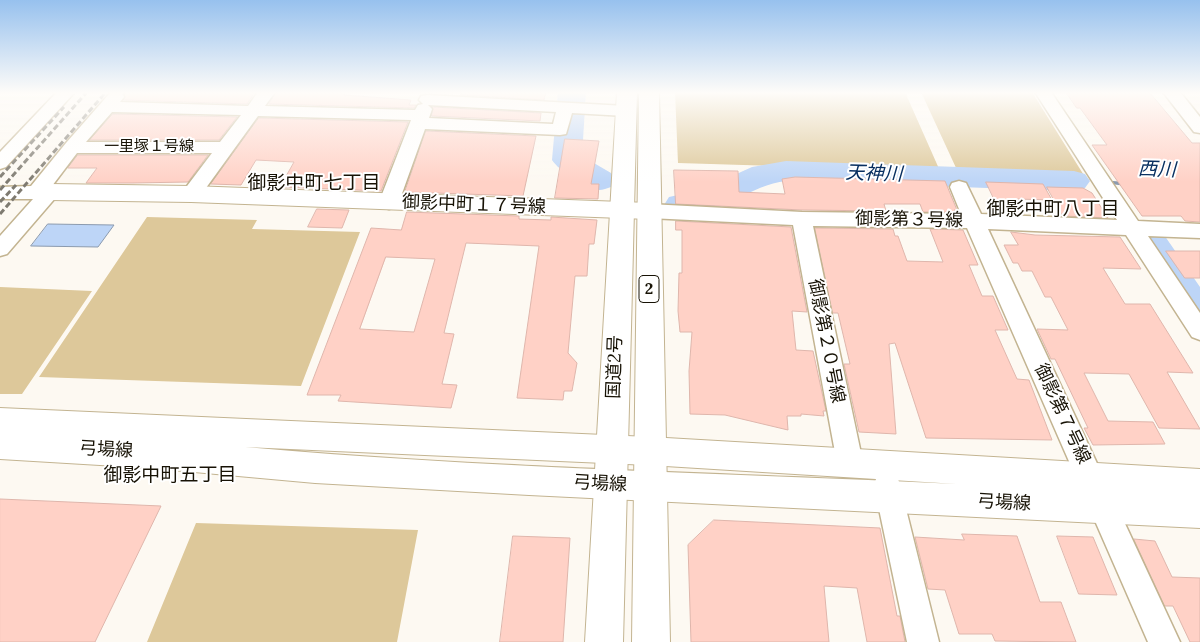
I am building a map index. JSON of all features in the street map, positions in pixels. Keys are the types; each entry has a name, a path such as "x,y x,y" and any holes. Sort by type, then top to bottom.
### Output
{"main road":[{"name":"国道2号","path":"604,642 626,122"},
{"name":"国道2号","path":"649,122 650,642"},
{"name":"御影中町１７号線","path":"44,192 191,194 621,212 649,211"},
{"name":"弓場線","path":"0,422 649,451 1200,484"},
{"name":"弓場線","path":"0,445 150,453 315,468 612,485 1200,512"}],"street":[{"path":"0,163 39,122"},
{"path":"0,249 44,192 72,147 94,122"},
{"path":"191,194 246,122"},
{"path":"389,202 419,122"},
{"path":"510,122 560,130 563,122"},
{"path":"1063,122 1200,331"},
{"name":"一里塚１号線","path":"72,147 227,148"},
{"name":"御影第７号線","path":"959,187 1164,642"},
{"name":"御影中町１７号線","path":"0,193 44,192"},
{"name":"御影第３号線","path":"649,211 802,219 974,221 1200,231"},
{"name":"御影第２０号線","path":"802,219 850,463"},
{"path":"881,466 891,497 924,642"}],"shaded area":[{"path":"676,122 918,122 940,171 678,163"},
{"path":"935,122 1051,122 1085,177 957,170"},
{"path":"147,217 257,220 252,229 360,232 301,386 39,377"},
{"path":"0,287 92,291 22,394 0,394"},
{"path":"196,523 418,530 397,642 147,642"}],"water":[{"path":"48,224 114,225 98,247 31,246"}],"building":[{"path":"106,122 233,122 219,140 90,140"},
{"path":"256,122 408,122 381,191 280,187 294,162 256,160 241,185 211,184"},
{"path":"1090,122 1174,122 1192,143 1200,143 1200,222 1185,221 1181,216 1142,216 1092,145 1107,145"},
{"path":"426,131 536,136 523,196 405,192"},
{"path":"565,139 599,141 591,184 599,184 598,199 555,198"},
{"path":"78,155 208,155 188,182 86,183 97,168 68,168"},
{"path":"674,170 738,171 739,192 785,194 782,179 795,177 945,181 957,210 954,210 955,212 923,212 920,204 884,204 886,211 802,210 676,204"},
{"path":"986,182 1043,184 1052,200 1016,199 1024,214 1001,213"},
{"path":"1047,187 1083,188 1092,193 1108,218 1063,216"},
{"path":"317,209 349,210 342,228 308,227"},
{"path":"407,212 519,216 519,219 551,220 551,217 597,220 594,244 589,244 587,276 575,276 568,353 577,363 572,391 564,391 563,400 517,398 539,246 466,243 444,333 454,334 442,384 457,385 451,408 338,401 341,395 307,395 371,228 401,230","holes":["386,257 435,259 414,332 360,329"]},
{"path":"676,221 791,227 807,312 792,311 796,350 813,351 826,411 823,411 824,416 801,414 801,416 787,416 788,430 725,415 690,414 689,371 692,332 680,332 678,311 679,273 682,273 682,230 676,230"},
{"path":"815,228 893,229 895,236 898,236 907,261 943,262 930,229 963,230 978,265 969,265 982,296 993,296 1008,330 995,330 1017,379 1029,380 1052,440 926,438 895,343 889,344 896,434 859,432 844,364 850,364 838,313 833,313"},
{"path":"1011,232 1035,235 1120,237 1141,269 1103,268 1125,304 1150,304 1193,373 1167,372 1200,429 1159,428 1129,374 1084,373 1108,421 1153,422 1165,444 1093,445 1084,428 1088,428 1055,359 1051,359 1037,329 1068,330 1051,297 1045,297 1032,271 1022,271 1018,263 1013,263 1004,245 1018,245"},
{"path":"1166,251 1200,251 1200,278 1185,278"},
{"path":"0,499 161,506 95,642 0,642"},
{"path":"714,520 880,528 897,616 900,616 905,642 867,642 857,588 824,586 829,642 691,642 688,545"},
{"path":"962,534 1017,536 1040,602 1061,602 1076,642 995,641 992,634 959,634 945,590 928,589 915,537 964,540"},
{"path":"513,536 570,538 563,642 500,642"},
{"path":"1057,536 1093,537 1117,595 1079,594"},
{"path":"1134,539 1155,541 1172,577 1200,578 1200,642 1190,642 1173,606 1165,606"}],"waterway":[{"name":"天神川","path":"570,122 567,160 600,180"},
{"name":"天神川","path":"680,205 702,202 713,198 763,174 786,171 1074,181"},
{"name":"西川","path":"1113,183 1126,184"},
{"name":"天神川","path":"1148,237 1200,316"}],"railway":[{"path":"0,177 50,122"},
{"path":"0,190 60,122"},
{"path":"0,214 80,122"},
{"path":"0,202 16,185"}],"district":[{"name":"御影中町七丁目","path":"314,184"},
{"name":"御影中町八丁目","path":"1053,210"},
{"name":"御影中町五丁目","path":"170,476"}]}
